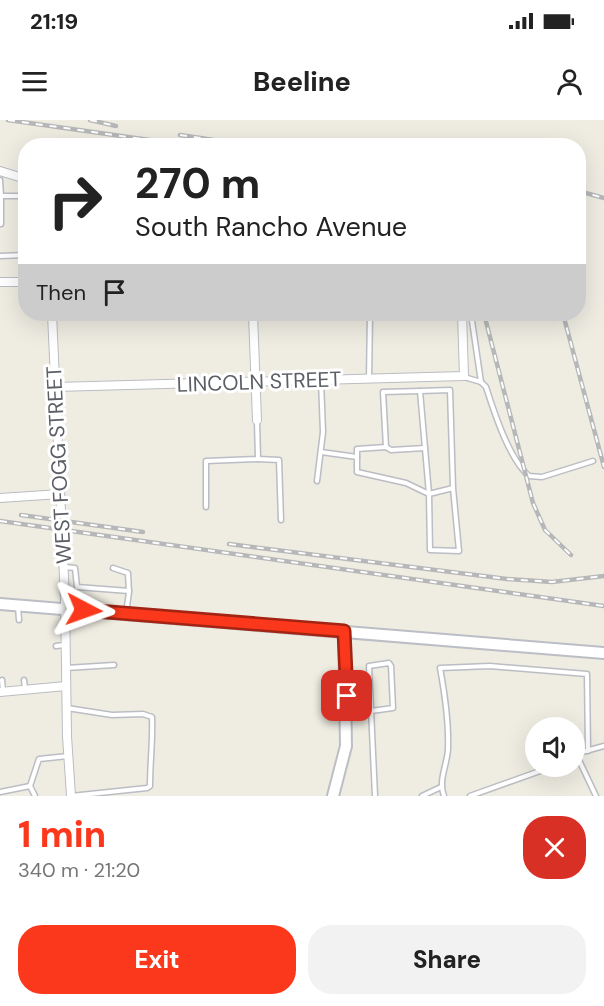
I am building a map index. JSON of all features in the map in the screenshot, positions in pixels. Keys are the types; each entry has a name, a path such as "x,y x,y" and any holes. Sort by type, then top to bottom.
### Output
{"main road":[{"path":"0,604 604,653"},
{"path":"333,796 346,746 344,631"}],"street":[{"path":"0,171 18,177"},
{"path":"0,282 18,282"},
{"name":"WEST FOGG STREET","path":"52,321 64,609 60,645 65,668 71,796"},
{"path":"253,321 257,420"},
{"path":"462,321 464,376"},
{"name":"LINCOLN STREET","path":"55,387 464,376"},
{"path":"0,498 60,494"},
{"path":"1,692 66,686"}],"lane":[{"path":"0,180 1,224"},
{"path":"1,196 18,196"},
{"path":"0,256 18,255"},
{"path":"369,321 369,379"},
{"path":"472,321 481,382"},
{"path":"464,376 481,382 486,387 502,433 521,469 529,476 543,477 593,461"},
{"path":"317,480 323,432 321,380"},
{"path":"386,447 384,392 450,390 453,488 459,551 430,550 429,494 420,391"},
{"path":"257,420 258,459"},
{"path":"425,448 357,449 357,472 406,483 429,494 453,488"},
{"path":"321,452 357,457"},
{"path":"206,507 206,461 279,460 281,520"},
{"path":"63,567 75,567 77,587 129,591"},
{"path":"113,568 128,573 129,591 125,614"},
{"path":"18,605 19,620"},
{"path":"371,711 393,708 389,663 369,666 371,711 375,796"},
{"path":"65,668 114,665"},
{"path":"444,796 441,787 448,752 447,706 440,668 490,666 587,675 588,750"},
{"path":"24,680 25,690"},
{"path":"1,692 2,681"},
{"path":"66,708 112,715 143,714 152,717 153,750 148,764 150,786 71,796"},
{"path":"585,752 604,746"},
{"path":"34,796 30,786 39,759 68,756"},
{"path":"470,796 525,776"},
{"path":"585,776 596,796"},
{"path":"0,792 30,786"},
{"path":"422,796 441,787"}],"railway":[{"path":"8,120 135,138"},
{"path":"90,120 116,126"},
{"path":"180,135 200,138"},
{"path":"586,193 604,198"},
{"path":"486,321 533,503 545,530 571,555"},
{"path":"565,321 604,467"},
{"path":"21,515 143,532"},
{"path":"0,521 604,606"},
{"path":"229,544 507,579 552,582 604,576"}],"route":[{"path":"84,610 344,631 347,696"}]}
